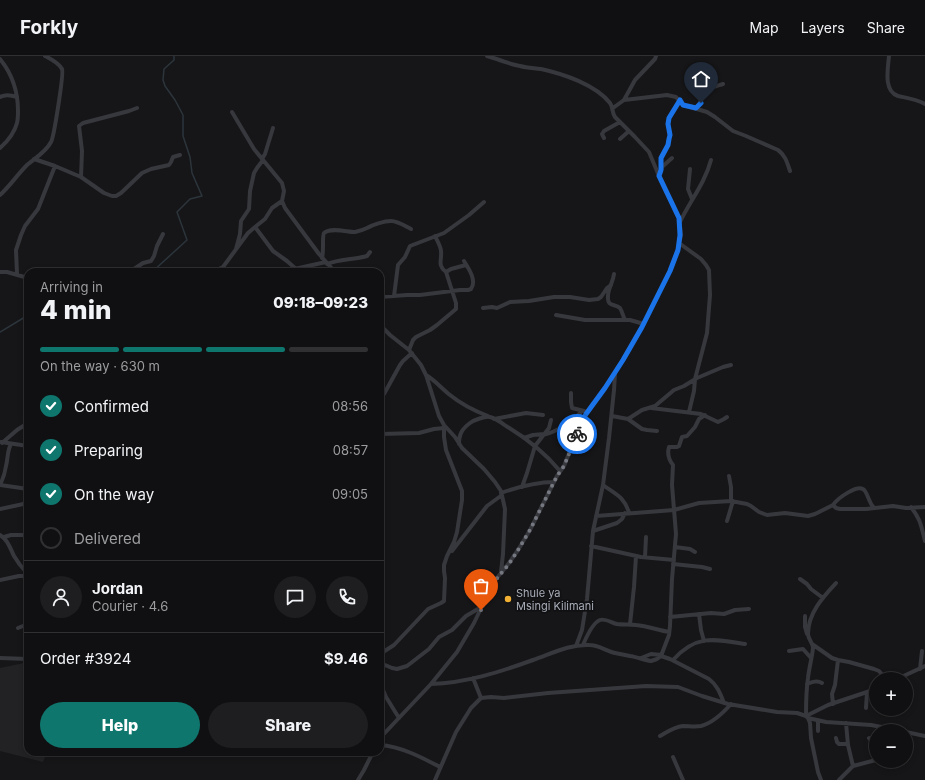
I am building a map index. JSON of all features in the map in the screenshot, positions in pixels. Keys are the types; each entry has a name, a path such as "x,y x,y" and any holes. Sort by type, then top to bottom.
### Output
{"street":[{"path":"0,195 23,169 44,151 52,140 63,70 51,59 45,56"},
{"path":"384,734 431,684 457,652 483,605 489,588 509,564 530,530 566,460 580,426 615,374 644,324 670,271 678,250 680,235 679,218 649,152 615,117 610,102 589,86 569,77 550,71 506,63 487,56"},
{"path":"624,100 635,80 655,59 656,56"},
{"path":"889,56 888,86 891,90 896,95 925,104"},
{"path":"0,59 13,81 17,97 18,118 12,136 0,148"},
{"path":"696,108 701,103 704,92 710,88 723,84"},
{"path":"0,97 2,95 7,95 17,97"},
{"path":"612,108 624,100 667,95 676,97 683,105 696,108 716,117 733,131 778,150 787,161 790,171"},
{"path":"661,170 661,158 668,145 670,135 668,124 669,118 680,100"},
{"path":"81,177 82,151 79,126 83,123 137,108"},
{"path":"232,112 247,140 283,186 284,191 282,201 285,208 322,258 332,268"},
{"path":"604,138 602,134 604,131 620,122"},
{"path":"235,250 242,221 249,209 250,191 254,173 263,160 273,128"},
{"path":"620,139 629,131"},
{"path":"34,160 55,166 81,177 104,193 116,196 142,173 151,169 169,165 172,157 180,155"},
{"path":"659,176 662,167 672,158"},
{"path":"680,223 686,208 704,179 711,160"},
{"path":"17,274 16,250 21,235 25,226 38,209 55,166"},
{"path":"690,169 688,189 692,199"},
{"path":"220,268 223,266 248,233 265,219 272,208 282,201"},
{"path":"394,296 398,265 405,258 410,246 444,233 484,202"},
{"path":"322,258 324,233 333,230 353,232 360,231 368,227 390,221 395,221 411,229"},
{"path":"255,226 273,251 295,268"},
{"path":"136,268 143,263 152,261 163,234"},
{"path":"384,394 400,365 410,352 413,340 437,325 456,309 453,290 446,272 441,265 441,250 435,236"},
{"path":"679,243 701,259 709,270 710,295 707,333 695,379 689,412"},
{"path":"301,268 341,259 367,256 370,252"},
{"path":"384,297 468,290 473,287 470,271 465,263 446,272"},
{"path":"0,272 7,272 24,277"},
{"path":"614,274 608,293 609,301 612,305 617,306 620,309 625,320"},
{"path":"483,308 497,308 510,302 554,297 594,300 601,297 611,285"},
{"path":"556,315 585,320 630,320 644,324"},
{"path":"384,332 410,352 421,365 426,375 444,426 446,450 462,491 457,532 444,567 444,602 428,609 398,642 384,652"},
{"path":"651,408 674,390 723,367 731,366"},
{"path":"576,646 582,630 587,599 591,546 603,485 612,416 615,374"},
{"path":"426,375 460,402 501,422 524,438 535,446 560,471"},
{"path":"571,393 572,408 588,412"},
{"path":"628,419 642,410 651,408 701,414 718,422 727,416"},
{"path":"524,438 551,433 571,421 582,411"},
{"path":"459,444 461,432 476,419 526,413 543,415"},
{"path":"431,684 439,684 490,674 564,648 583,645 600,646 613,653 641,659 657,659 661,655 669,632 676,534 672,485 673,465 669,460 668,449 679,446 682,436 688,436 699,419 705,415"},
{"path":"612,416 628,419 642,429 657,431"},
{"path":"522,487 535,446 549,428 551,420"},
{"path":"1,443 24,426"},
{"path":"384,434 419,433 444,426"},
{"path":"444,426 455,437 466,452 495,482 501,494 505,509 501,573"},
{"path":"1,443 24,446"},
{"path":"11,444 4,476 0,485 24,488"},
{"path":"727,521 732,501 729,476"},
{"path":"447,556 487,506 501,494 540,482 554,482"},
{"path":"603,485 621,498 625,503 627,513"},
{"path":"596,516 674,510 698,503 732,501 747,504 759,512 767,515 790,513 808,516 833,505 851,491 860,488 866,493 869,502 874,508"},
{"path":"0,509 24,504"},
{"path":"833,505 840,509 866,509 893,506 925,507"},
{"path":"911,507 921,524 925,541"},
{"path":"593,531 617,523 627,513"},
{"path":"2,536 24,535"},
{"path":"2,536 7,540 12,552 24,570"},
{"path":"645,557 646,537"},
{"path":"591,546 636,556 710,569"},
{"path":"675,547 690,549 695,552"},
{"path":"630,624 636,556"},
{"path":"0,580 24,575"},
{"path":"800,579 823,598"},
{"path":"808,635 808,629 813,614 823,598 836,583"},
{"path":"384,666 397,669 407,666 429,648 439,637 452,630 466,616 483,605"},
{"path":"670,617 711,613 724,614 735,610 749,609"},
{"path":"700,614 701,630 704,641"},
{"path":"805,616 805,627 812,644 807,684 807,717 821,780"},
{"path":"583,645 591,628 600,619 617,624 645,626 669,632"},
{"path":"18,628 24,626"},
{"path":"673,660 689,646 700,641 745,644"},
{"path":"812,644 832,658 874,669 880,672"},
{"path":"789,651 803,649 811,658"},
{"path":"641,659 651,654 661,655 673,660 713,682 720,692 724,703"},
{"path":"920,669 923,656"},
{"path":"0,658 24,659"},
{"path":"833,704 832,694 835,685 838,660"},
{"path":"913,672 925,666"},
{"path":"473,678 481,698"},
{"path":"807,684 816,681 822,682"},
{"path":"435,780 452,739 463,719 470,708 481,698 504,698 631,686 670,686 678,687 724,703 777,712 797,713 826,722 869,725"},
{"path":"384,692 399,718"},
{"path":"807,717 833,704 867,692 866,708"},
{"path":"660,736 682,726 701,726 708,723 721,715 731,704"},
{"path":"818,720 818,731"},
{"path":"846,723 848,744 854,766"},
{"path":"913,733 925,736"},
{"path":"836,738 839,744 848,744"},
{"path":"384,746 400,749 440,767"},
{"path":"358,780 371,756"},
{"path":"673,757 683,780"},
{"path":"839,780 854,766 869,762"}],"shaded area":[{"path":"24,663 24,756 45,756 43,762 0,751 0,668"}],"waterway":[{"path":"156,268 187,240 177,212 190,199 202,196 192,173 190,157 183,136 183,115 165,86 163,80 164,69 174,60 174,56"},
{"path":"0,332 24,318"}],"way so far":[{"path":"481,610 489,588 509,564 530,530 557,476 564,466 577,434"}],"place":[{"name":"Shule ya Msingi Kilimani","path":"508,599"}],"route":[{"path":"577,434 586,414 605,388 642,327 670,271 678,250 680,235 679,218 659,176 661,170 661,158 668,145 670,135 668,129 669,118 680,100 683,105 688,107 696,108 701,103"}]}
